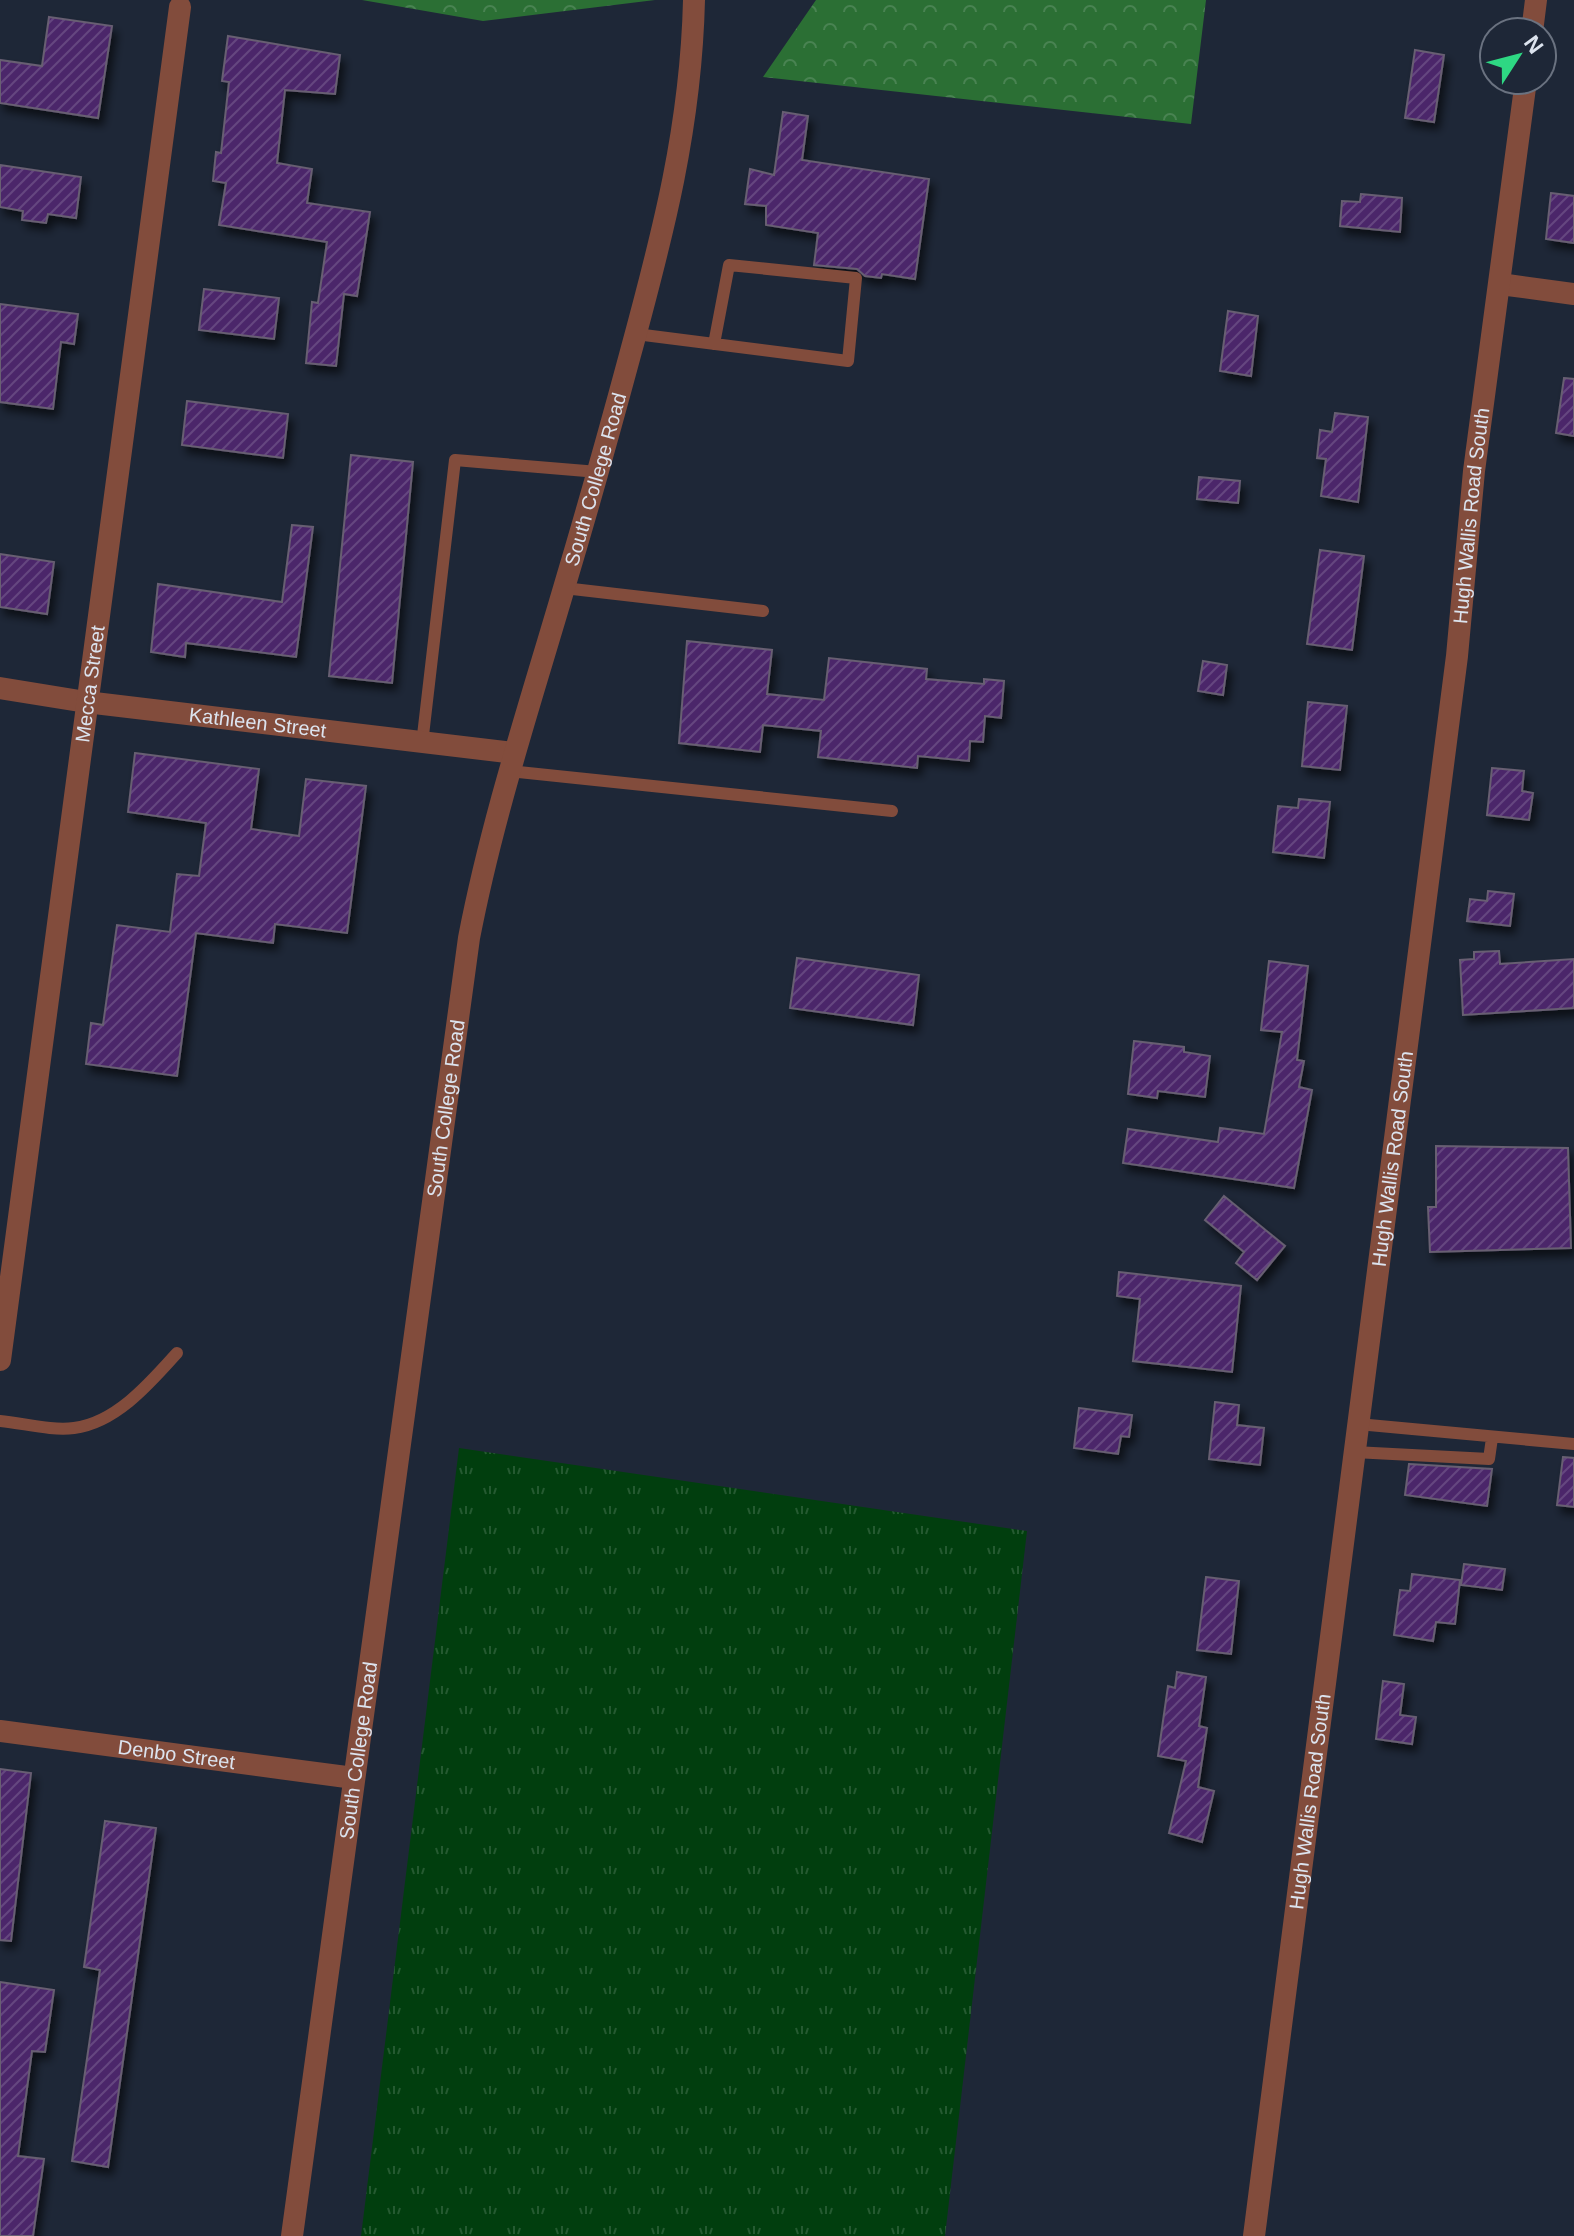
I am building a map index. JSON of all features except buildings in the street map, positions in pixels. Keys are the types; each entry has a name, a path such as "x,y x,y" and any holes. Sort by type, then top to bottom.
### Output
{"street":[{"name":"South College Road","path":"292,2236 455,1016 480,882 668,215 684,138 693,58 694,0"},
{"name":"Mecca Street","path":"0,1360 180,7"},
{"name":"Hugh Wallis Road South","path":"1254,2236 1457,656 1474,471 1524,96"},
{"path":"1500,284 1574,294"},
{"name":"Kathleen Street","path":"0,688 86,702 238,717 422,744 512,762"},
{"name":"Denbo Street","path":"0,1731 354,1778"}],"lane":[{"path":"636,334 714,344 848,361 856,278 729,265 714,344"},
{"path":"422,744 455,460 598,472"},
{"path":"564,588 763,611"},
{"path":"512,762 892,811"},
{"path":"0,1421 72,1429 96,1423 126,1403 177,1353"},
{"path":"1358,1424 1574,1444"},
{"path":"1354,1452 1489,1459 1492,1438"}],"green space":[{"path":"362,0 655,0 483,21"},
{"path":"816,0 1206,0 1191,124 763,77"},
{"path":"459,1448 1027,1531 945,2236 361,2236"}]}
